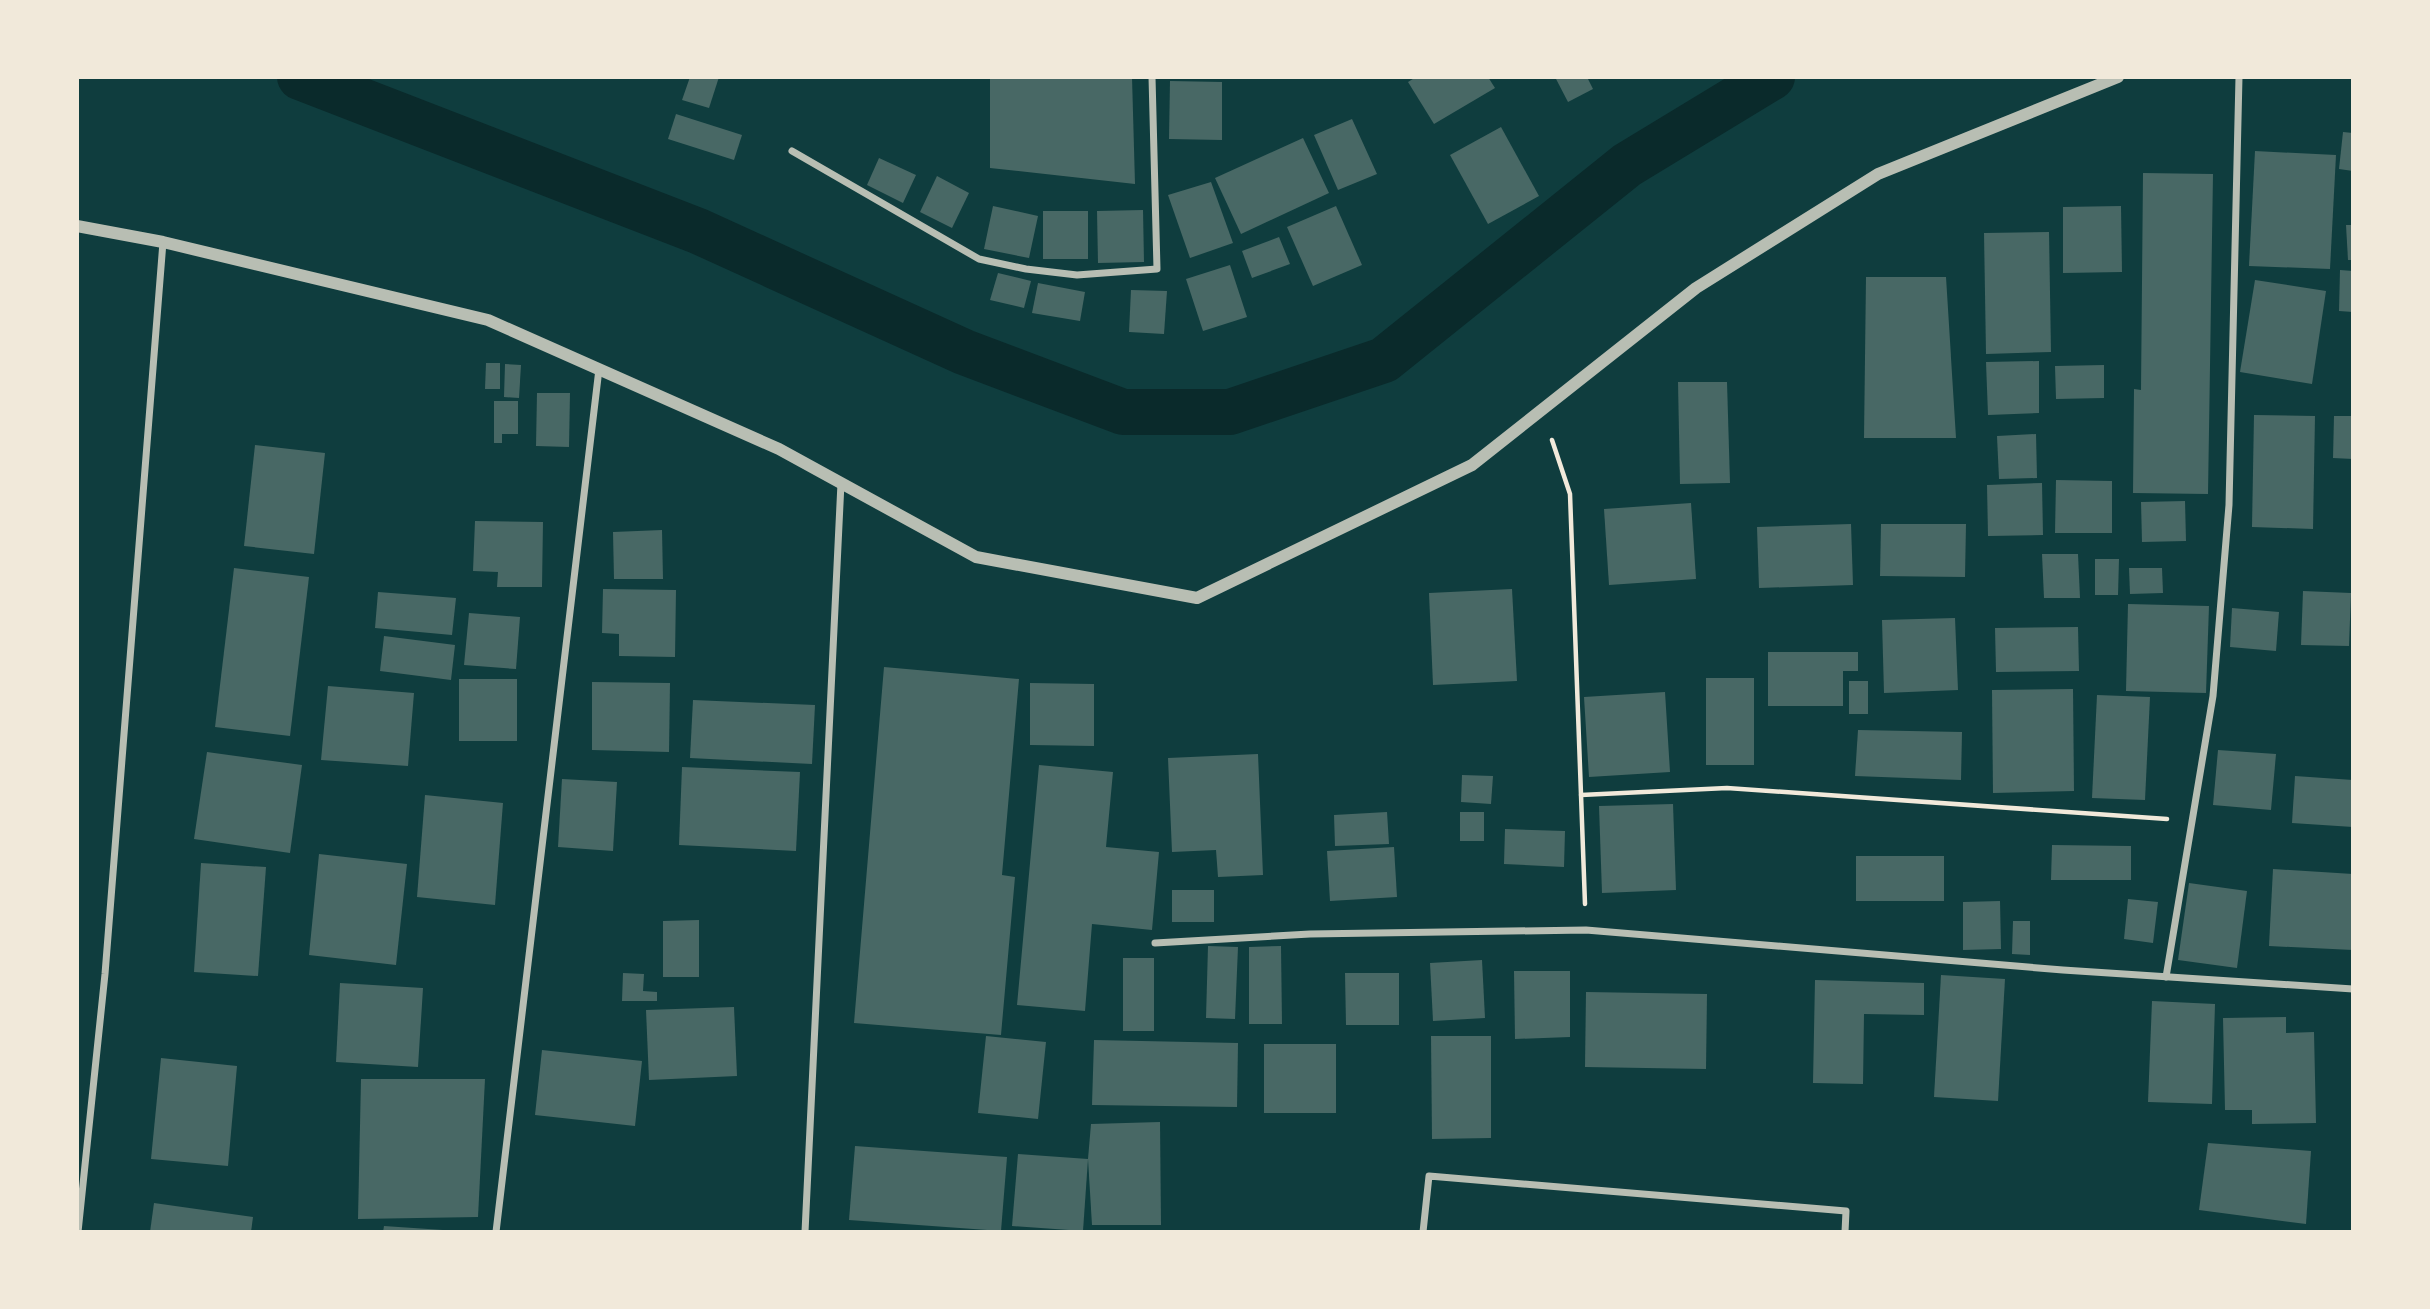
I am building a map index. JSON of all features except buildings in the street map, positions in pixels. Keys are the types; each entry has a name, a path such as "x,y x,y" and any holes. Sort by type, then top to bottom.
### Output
{"street":[{"path":"792,151 979,259 1026,270 1077,275 1157,270 1152,77"},
{"path":"77,226 163,242 488,320 779,449 976,557 1197,598 1472,465 1696,288 1878,174 2118,77"},
{"path":"2166,977 2213,696 2229,505 2239,77"},
{"path":"78,1232 105,974 163,242"},
{"path":"496,1232 599,369"},
{"path":"805,1232 841,483"},
{"path":"1155,943 1310,934 1586,930 2166,977 2353,989"},
{"path":"1423,1232 1429,1176 1846,1211 1845,1232"}],"path":[{"path":"1542,409 1570,494 1586,930"},
{"path":"1581,795 1727,788 2192,821"}],"waterway":[{"path":"300,77 698,231 964,352 1123,412 1230,412 1384,360 1627,165 1772,77"}]}
